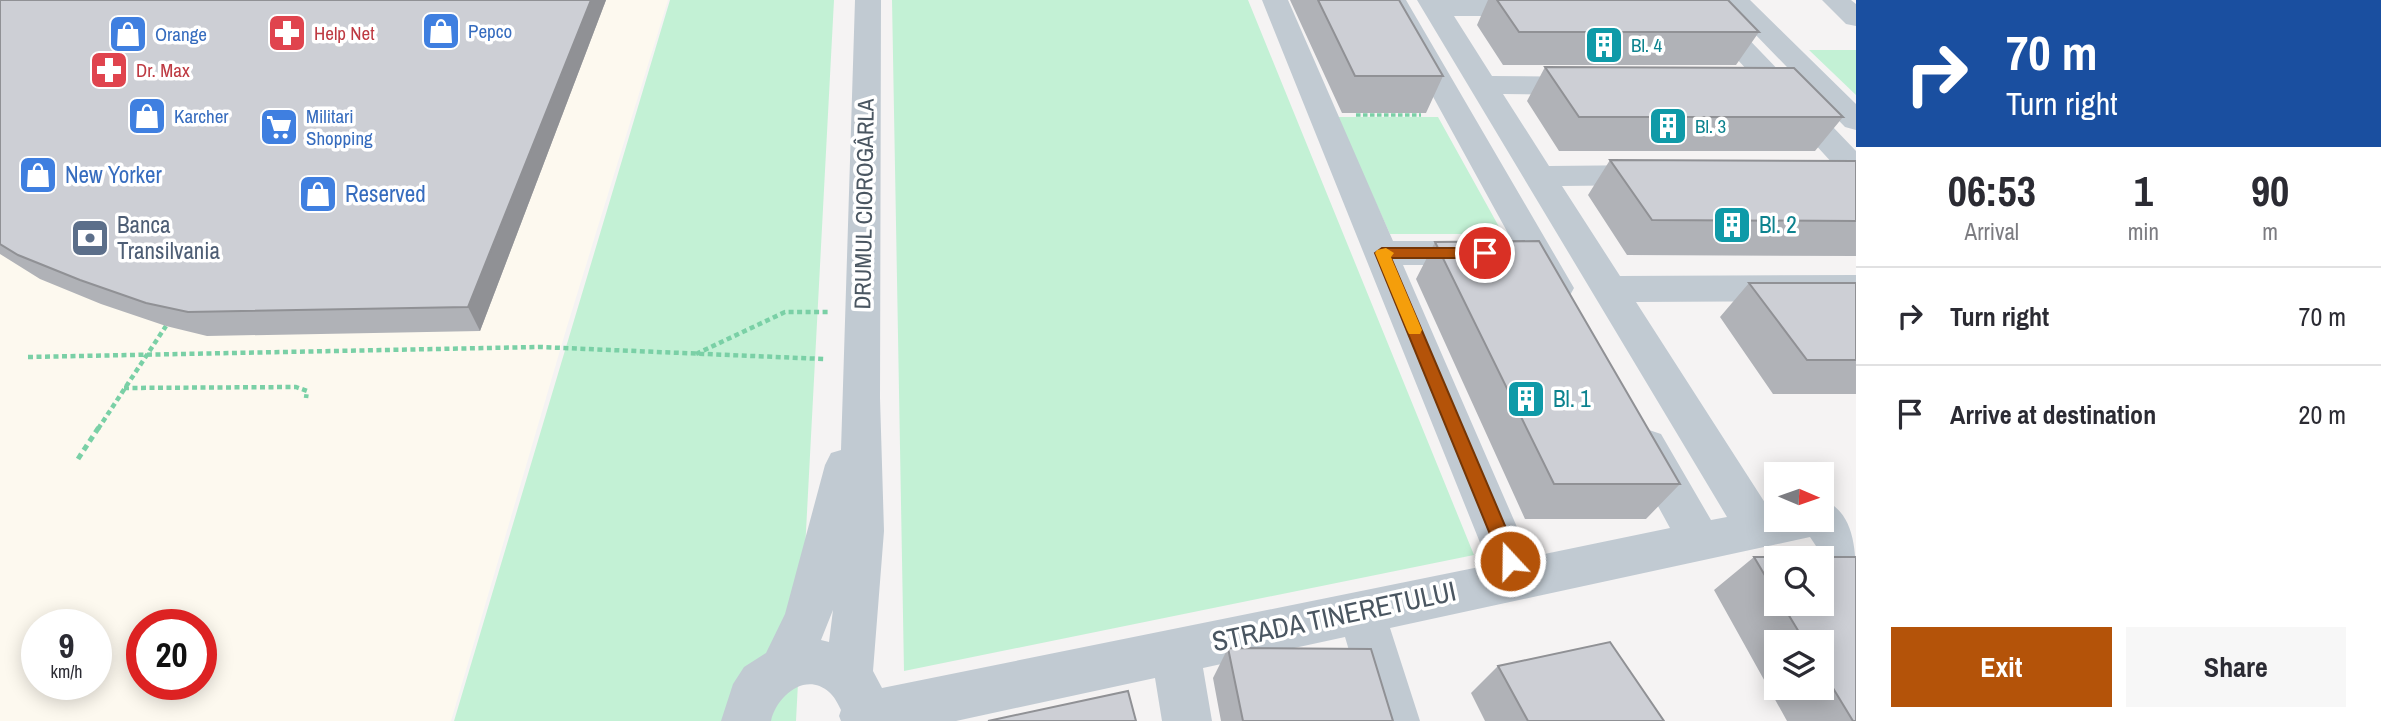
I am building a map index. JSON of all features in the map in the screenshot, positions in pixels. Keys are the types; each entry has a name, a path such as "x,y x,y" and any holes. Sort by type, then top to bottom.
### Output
{"street":[{"name":"DRUMUL CIOROGÂRLA","path":"859,704 857,604 862,510 858,408 862,361 868,0"},
{"path":"1275,0 1517,579"},
{"path":"1393,0 1570,313"},
{"path":"1735,0 1856,121"},
{"path":"1835,0 1856,18"},
{"path":"1432,4 1570,8"},
{"path":"1432,4 1758,530"},
{"path":"1693,6 1778,87 1856,172"},
{"path":"1483,85 1617,86"},
{"path":"1738,87 1778,87"},
{"path":"1815,174 1856,172"},
{"path":"1539,176 1677,175"},
{"path":"1382,253 1536,253"},
{"path":"1608,289 1856,288"},
{"name":"DRUMUL CIOROGÂRLA","path":"784,667 807,618 826,558 858,408"},
{"path":"1632,421 1700,541"},
{"path":"1834,514 1856,509"},
{"name":"STRADA TINERETULUI","path":"859,704 1175,649 1764,529"},
{"path":"1832,532 1856,568"},
{"path":"1360,611 1395,721"},
{"path":"1175,649 1187,721"},
{"path":"746,721 754,693 767,677 784,667 801,662 834,666 859,704"}],"path":[{"path":"1324,115 1458,115"},
{"path":"695,354 785,312 862,312"},
{"path":"78,459 166,326"},
{"path":"28,358 540,346 862,361"},
{"path":"124,388 296,387 307,391 306,398"}],"shaded area":[{"path":"0,0 668,0 566,330 451,721 0,721"}],"green space":[{"path":"670,0 834,0 796,721 454,721"},
{"path":"892,0 1248,0 1474,555 904,671"},
{"path":"1809,50 1856,50 1856,95"},
{"path":"1337,117 1438,117 1503,234 1390,234"}],"building":[{"name":"Militari Shopping","path":"0,0 591,0 468,307 188,312 146,303 80,280 18,255 0,244"},
{"path":"1318,0 1399,0 1443,76 1355,76"},
{"path":"1497,0 1728,0 1759,32 1519,32"},
{"path":"1545,67 1794,68 1843,117 1579,117"},
{"path":"1610,160 1856,161 1856,221 1652,220"},
{"path":"1539,241 1680,484 1554,484 1435,242"},
{"path":"1749,283 1856,283 1856,360 1807,360"},
{"path":"1754,557 1764,557 1764,574"},
{"path":"1834,557 1856,557 1856,721 1853,721 1834,690 1834,630 1798,630 1789,616 1834,616"},
{"path":"1610,642 1664,721 1528,721 1498,666"},
{"path":"1228,648 1371,649 1393,721 1243,721"},
{"path":"1128,691 1136,721 988,721"}],"slow traffic":[{"path":"1386,253 1382,253 1414,330"}],"place":[{"name":"Pepco","path":"441,31"},
{"name":"Help Net","path":"287,33"},
{"name":"Orange","path":"128,34"},
{"name":"Bl. 4","path":"1604,45"},
{"name":"Dr. Max","path":"109,70"},
{"name":"Karcher","path":"147,116"},
{"name":"Bl. 3","path":"1668,126"},
{"name":"Militari Shopping","path":"279,127"},
{"name":"New Yorker","path":"38,175"},
{"name":"Reserved","path":"318,194"},
{"name":"Bl. 2","path":"1732,225"},
{"name":"Banca Transilvania","path":"90,238"},
{"name":"Bl. 1","path":"1526,399"}],"route":[{"path":"1485,253 1382,253 1510,561"}]}
